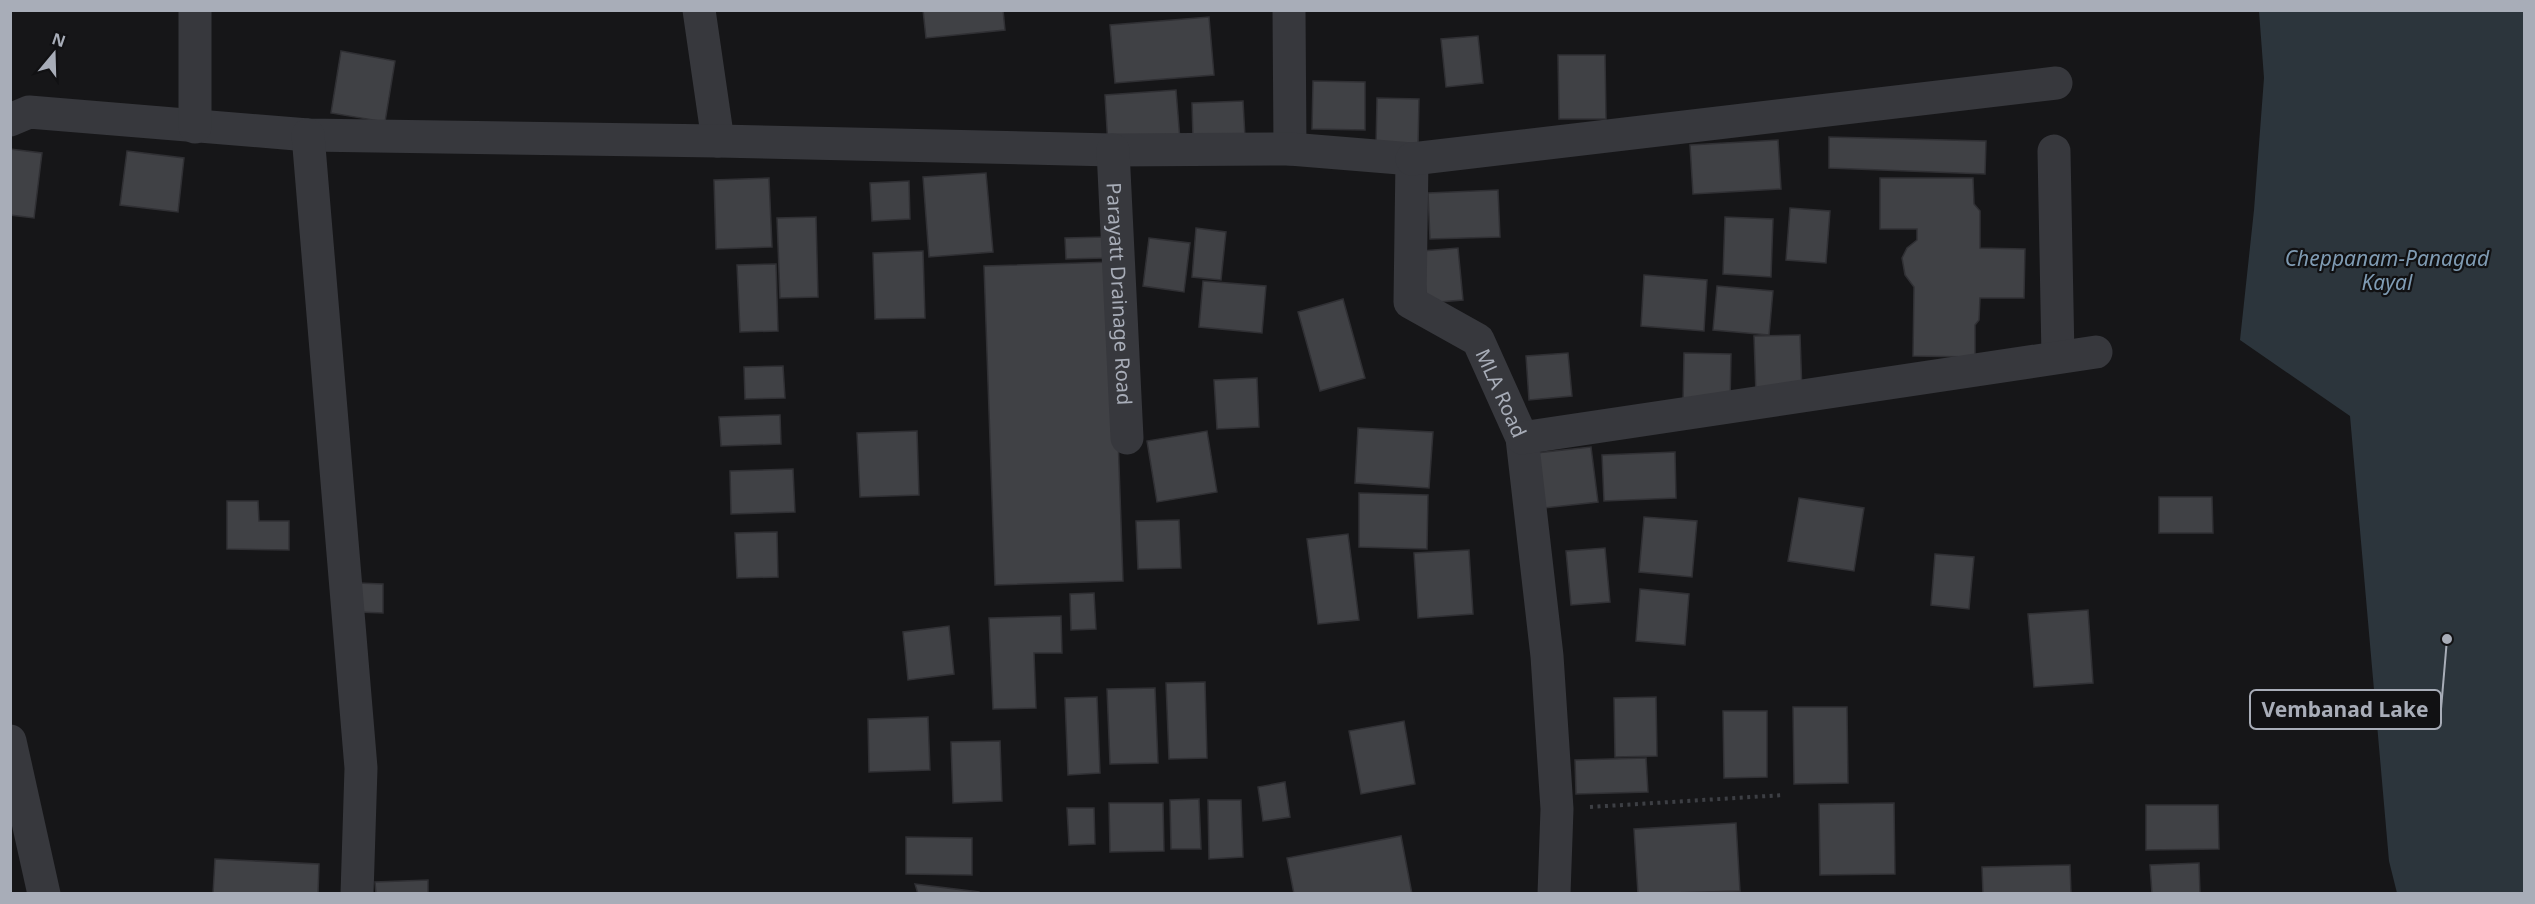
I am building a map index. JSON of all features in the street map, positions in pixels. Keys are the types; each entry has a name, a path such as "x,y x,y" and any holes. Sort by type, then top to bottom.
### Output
{"street":[{"path":"195,10 195,127"},
{"path":"699,10 718,141"},
{"path":"1289,10 1290,149"},
{"path":"10,120 29,112 308,135 1113,150 1290,149 1412,159 2056,83"},
{"path":"308,135 362,768 357,894"},
{"name":"Parayatt Drainage Road","path":"1113,150 1127,438"},
{"path":"2054,151 2058,357"},
{"name":"MLA Road","path":"1412,159 1410,302 1478,340 1522,438 1547,656 1557,809 1554,894"},
{"path":"1522,438 2096,352"},
{"path":"10,741 44,894"}],"path":[{"path":"1557,809 1784,795"}],"water":[{"name":"Cheppanam-Panagad Kayal","path":"2259,11 2524,11 2524,893 2397,893 2389,861 2350,416 2240,340 2254,210 2264,78"}],"building":[{"path":"923,10 1003,10 1005,30 926,38"},
{"path":"1209,17 1214,75 1115,83 1110,25"},
{"path":"1478,36 1483,83 1446,87 1441,39"},
{"path":"341,51 395,61 385,122 331,113"},
{"path":"1558,55 1605,55 1606,119 1559,119"},
{"path":"1313,81 1365,82 1365,130 1312,129"},
{"path":"1176,90 1180,140 1108,146 1105,95"},
{"path":"1377,98 1419,99 1418,147 1376,146"},
{"path":"1243,101 1245,137 1193,139 1192,103"},
{"path":"1829,137 1986,141 1985,174 1829,168"},
{"path":"1778,140 1781,189 1693,194 1690,145"},
{"path":"10,149 42,153 34,218 10,215"},
{"path":"127,151 184,158 178,212 120,205"},
{"path":"986,173 993,252 929,257 923,177"},
{"path":"769,178 772,247 716,249 714,180"},
{"path":"1880,178 1973,178 1974,204 1980,211 1980,248 2025,249 2024,298 1980,298 1979,320 1975,325 1975,357 1913,356 1914,287 1905,275 1902,258 1907,248 1917,240 1917,229 1880,229"},
{"path":"909,181 910,219 872,221 870,183"},
{"path":"1498,190 1500,237 1430,239 1428,193"},
{"path":"1790,208 1830,211 1826,263 1786,260"},
{"path":"816,217 818,297 780,298 777,218"},
{"path":"1725,217 1773,219 1771,277 1723,274"},
{"path":"1196,228 1226,232 1221,280 1192,277"},
{"path":"1105,237 1105,258 1066,259 1065,238"},
{"path":"1149,238 1190,243 1184,292 1143,286"},
{"path":"1458,248 1463,300 1427,303 1422,251"},
{"path":"923,251 925,318 875,319 873,253"},
{"path":"1112,262 1123,581 995,585 984,266"},
{"path":"776,264 778,331 740,332 737,265"},
{"path":"1644,275 1707,280 1704,331 1641,326"},
{"path":"1203,281 1266,286 1262,333 1199,327"},
{"path":"1717,286 1773,291 1769,335 1713,330"},
{"path":"1343,299 1365,378 1320,391 1298,312"},
{"path":"1800,335 1802,393 1756,395 1754,336"},
{"path":"1568,353 1572,396 1529,400 1526,356"},
{"path":"1684,353 1731,354 1730,404 1683,404"},
{"path":"783,366 785,398 745,399 744,367"},
{"path":"1257,378 1259,427 1217,429 1214,380"},
{"path":"780,415 781,444 721,446 719,417"},
{"path":"1358,428 1433,432 1429,488 1355,483"},
{"path":"917,431 919,495 860,497 857,433"},
{"path":"1207,431 1217,492 1157,502 1147,441"},
{"path":"1591,447 1598,502 1544,508 1536,453"},
{"path":"1675,452 1676,498 1604,501 1602,455"},
{"path":"793,469 795,512 731,514 730,471"},
{"path":"1359,493 1428,495 1427,549 1359,547"},
{"path":"2159,497 2212,497 2213,533 2159,533"},
{"path":"1799,498 1864,508 1854,571 1788,561"},
{"path":"227,501 258,501 259,521 289,521 289,550 227,549"},
{"path":"1644,517 1697,521 1692,577 1639,572"},
{"path":"1179,520 1181,568 1138,569 1136,521"},
{"path":"777,532 778,577 737,578 735,533"},
{"path":"1348,534 1359,620 1318,624 1307,539"},
{"path":"1605,548 1610,602 1571,605 1566,551"},
{"path":"1469,550 1473,614 1418,618 1414,553"},
{"path":"1935,554 1974,557 1969,609 1931,605"},
{"path":"358,583 383,584 383,613 358,612"},
{"path":"1640,589 1689,594 1685,645 1636,641"},
{"path":"1094,593 1096,629 1071,630 1070,594"},
{"path":"2088,610 2093,683 2034,687 2028,614"},
{"path":"1061,616 1062,653 1034,653 1036,708 993,709 989,618"},
{"path":"949,626 954,674 908,680 903,632"},
{"path":"1205,682 1207,758 1169,759 1166,683"},
{"path":"1155,688 1158,763 1110,764 1107,689"},
{"path":"1097,697 1100,773 1068,775 1065,698"},
{"path":"1656,697 1657,756 1615,757 1614,698"},
{"path":"1793,707 1847,707 1848,783 1794,784"},
{"path":"1723,711 1767,711 1767,777 1724,778"},
{"path":"928,717 930,770 869,772 868,719"},
{"path":"1404,721 1415,784 1361,794 1349,731"},
{"path":"1000,741 1002,801 953,803 951,742"},
{"path":"1646,758 1648,792 1576,794 1575,760"},
{"path":"1285,782 1290,817 1263,821 1258,787"},
{"path":"1199,799 1201,849 1171,849 1170,800"},
{"path":"1208,800 1241,800 1243,857 1209,859"},
{"path":"1109,803 1163,803 1164,851 1110,852"},
{"path":"1894,803 1895,874 1820,875 1819,804"},
{"path":"2146,805 2218,805 2219,849 2146,850"},
{"path":"1067,808 1094,808 1095,844 1069,845"},
{"path":"1736,823 1740,891 1638,894 1634,829"},
{"path":"1401,836 1412,894 1294,894 1287,858"},
{"path":"906,837 972,838 972,875 906,874"},
{"path":"215,859 319,864 318,894 213,894"},
{"path":"2199,863 2200,894 2152,894 2150,865"},
{"path":"2070,865 2071,894 1983,894 1982,867"},
{"path":"428,880 428,894 376,894 375,882"},
{"path":"915,884 979,892 979,894 918,894"}],"place":[{"name":"Vembanad Lake","path":"2447,639"}]}
